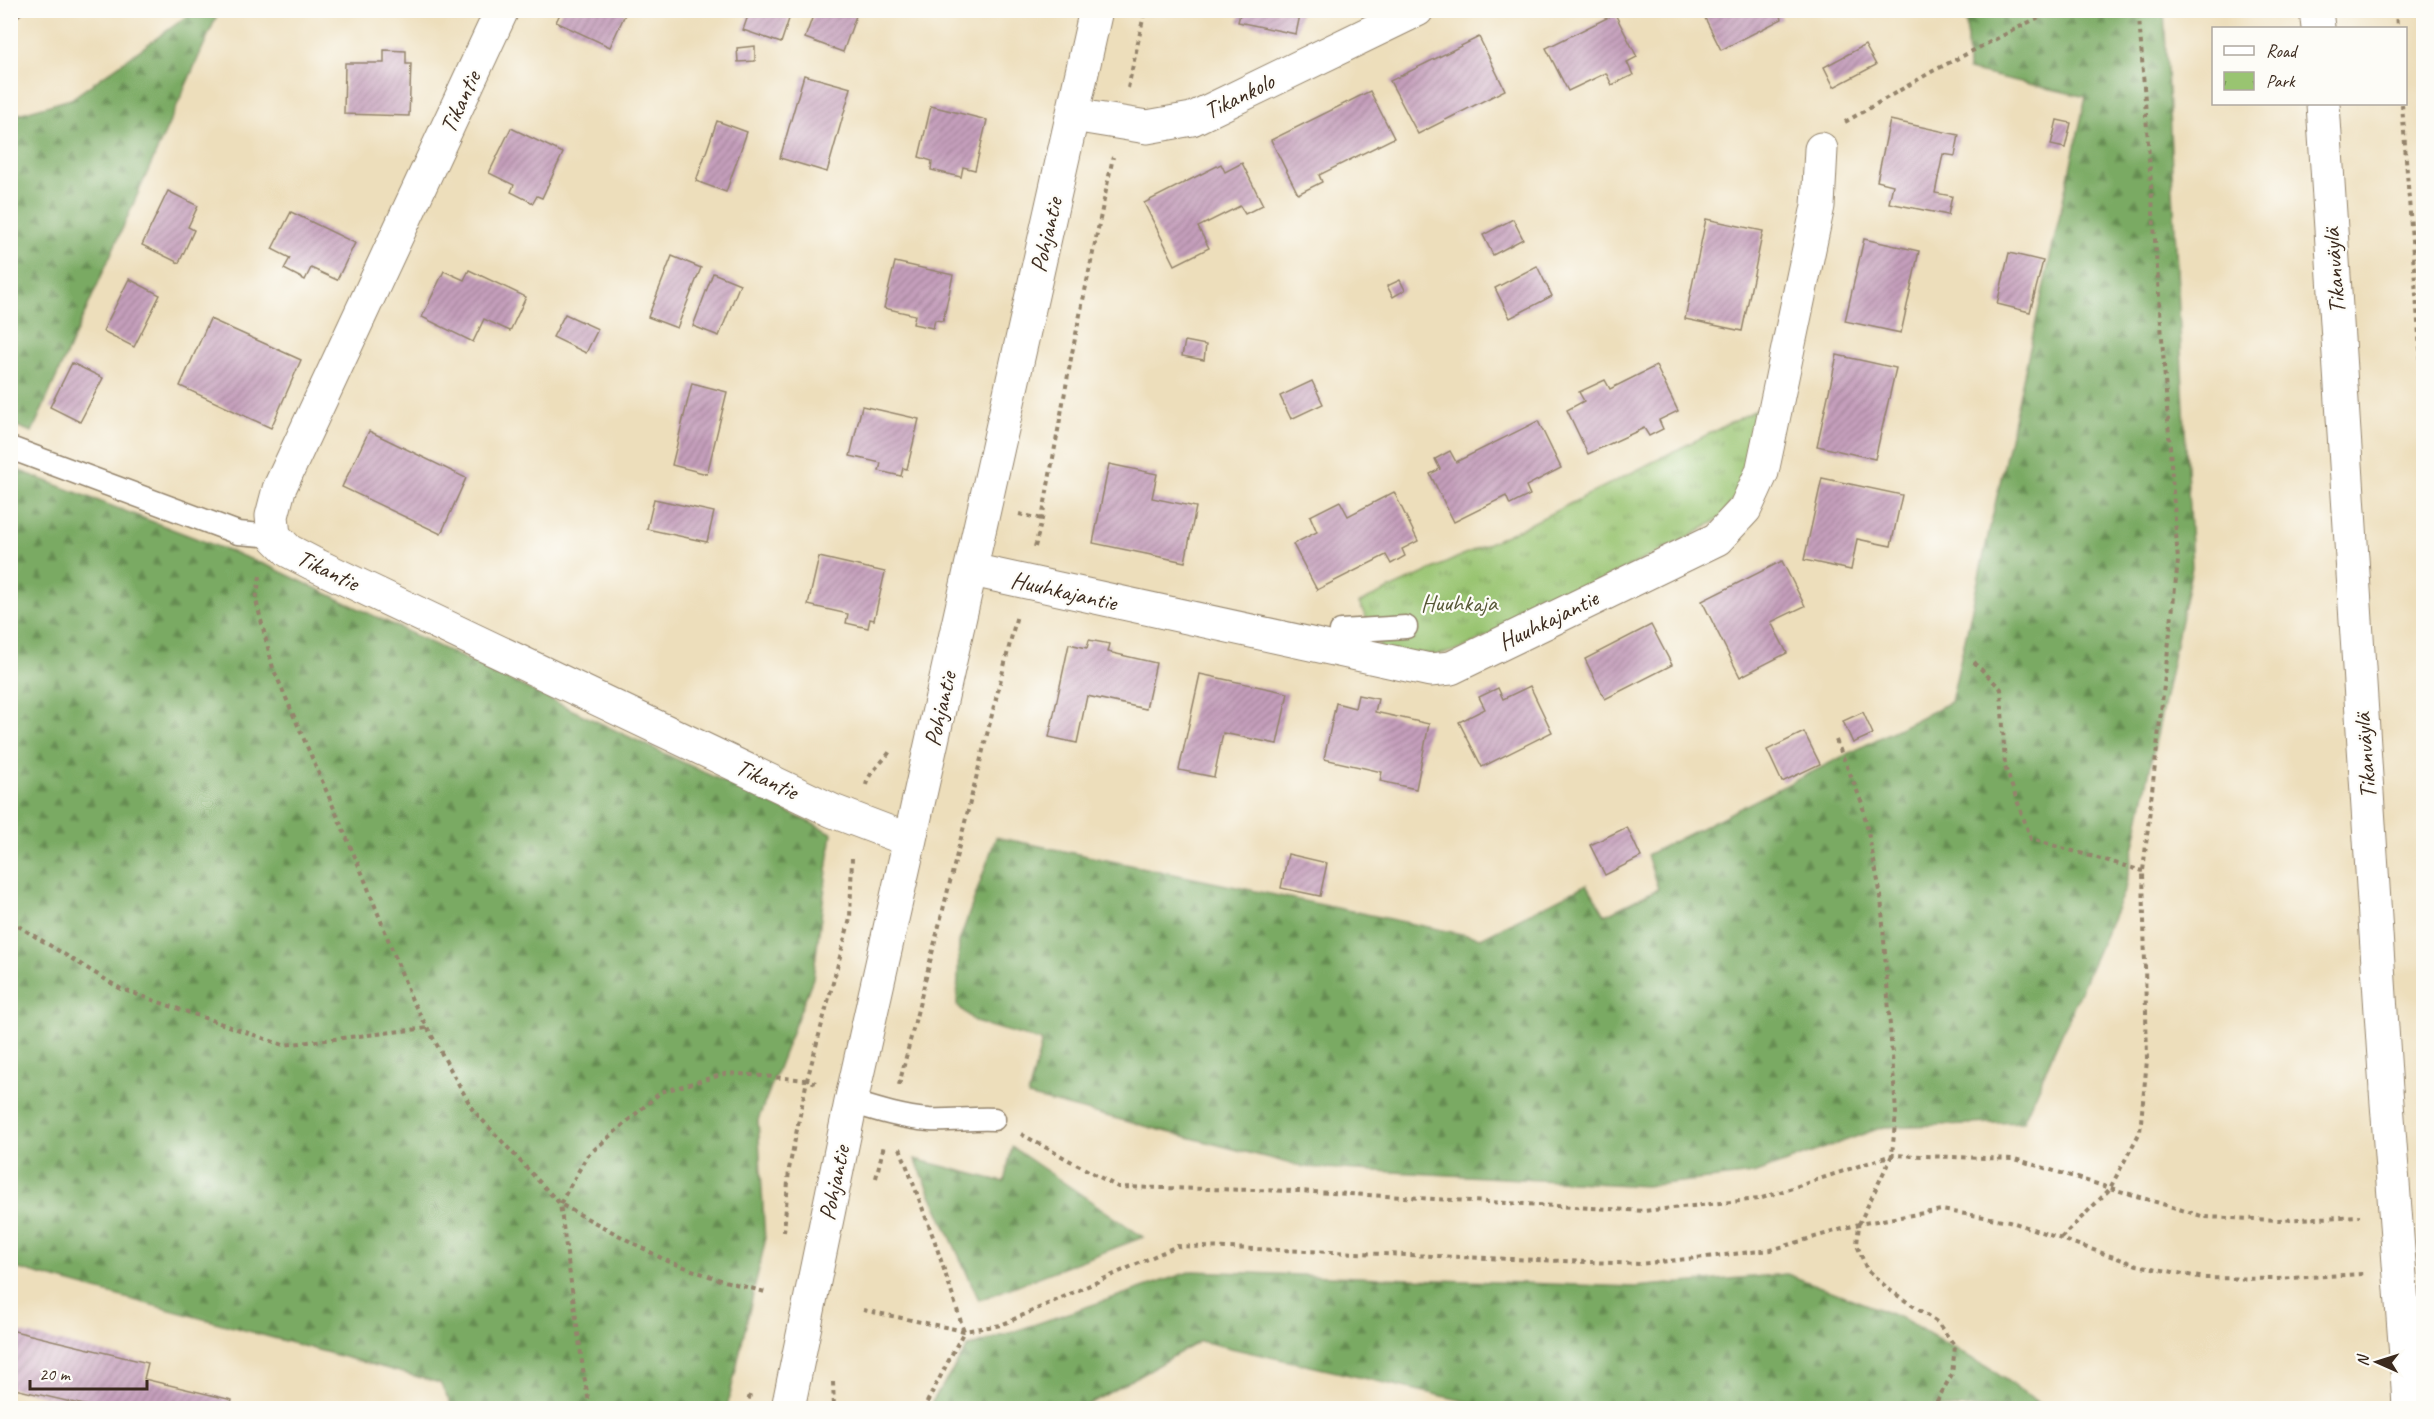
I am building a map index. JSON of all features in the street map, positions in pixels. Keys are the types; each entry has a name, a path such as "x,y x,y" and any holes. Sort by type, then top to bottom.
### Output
{"street":[{"name":"Tikantie","path":"502,10 279,489 272,516 274,536 289,551 322,568 833,811 909,840"},
{"name":"Pohjantie","path":"788,1408 851,1101 1096,10"},
{"path":"2316,10 2318,27"},
{"name":"Tikankolo","path":"1073,115 1147,127 1192,119 1403,14"},
{"name":"Tikanväylä","path":"2323,105 2386,1090 2409,1408"},
{"name":"Huuhkajantie","path":"972,570 1430,670 1451,668 1716,539 1745,509 1762,472 1818,206 1821,149"}],"lane":[{"path":"13,449 238,533 274,536"},
{"path":"1341,631 1406,627"},
{"path":"851,1101 891,1114 930,1120 994,1119"}],"path":[{"path":"875,1180 1042,519 1072,352 1145,10"},
{"path":"1821,149 1842,124 1852,118 1933,70 2053,10"},
{"path":"2061,1238 2109,1190 2140,1132 2147,1060 2143,871 2178,561 2139,16 2134,10"},
{"path":"2396,10 2397,27"},
{"path":"2402,105 2424,404"},
{"path":"274,536 262,567 256,600 273,668 362,873 412,1000 473,1110 560,1204 665,1260 717,1279 765,1292"},
{"path":"1974,662 2001,689 2005,767 2031,839 2143,871"},
{"path":"1836,740 1862,804 1881,896 1896,1113 1892,1155 1859,1224 1857,1245 1867,1270 1891,1291 1936,1322 1955,1346 1952,1374 1934,1408"},
{"path":"10,921 121,989 283,1045 427,1028"},
{"path":"590,1408 560,1204 587,1156 661,1092 728,1073 807,1080 851,1101"},
{"path":"891,1114 903,1161 935,1242 964,1331 924,1408"},
{"path":"994,1119 1118,1187 1298,1191 1644,1211 1759,1199 1892,1155 2014,1160 2205,1217 2279,1220 2368,1216"},
{"path":"863,1310 964,1331 1001,1324 1177,1246 1640,1264 1771,1250 1859,1224 1941,1210 2009,1221 2137,1265 2204,1278 2275,1279 2366,1274"},
{"path":"833,1382 834,1408"}],"green space":[{"path":"196,10 219,11 32,432 11,424 11,116 71,99"},
{"path":"1966,11 2164,11 2192,567 2125,889 2023,1122 1883,1127 1753,1174 1645,1186 1304,1167 1028,1096 1042,1041 975,1022 957,1005 959,942 996,837 1481,938 1587,884 1605,915 1658,889 1647,855 1951,702 2086,97 1968,70"},
{"name":"Huuhkaja","path":"1762,407 1743,487 1719,519 1689,537 1459,650 1436,655 1382,651 1359,603 1526,526"},
{"path":"10,467 271,567 832,833 813,978 758,1120 765,1242 727,1408 453,1408 440,1383 11,1267"},
{"path":"1012,1147 1143,1237 979,1300 915,1159 1004,1182"},
{"path":"1192,1271 1635,1287 1787,1274 1904,1319 1990,1369 2046,1408 1495,1408 1200,1341 1082,1408 928,1408 968,1347"}],"building":[{"path":"10,10 26,10 10,23"},
{"path":"562,10 627,10 610,47 556,22"},
{"path":"750,10 792,10 781,43 743,30"},
{"path":"815,10 858,10 843,52 805,38"},
{"path":"1241,10 1301,10 1296,34 1238,22"},
{"path":"1701,10 1778,10 1782,19 1721,50"},
{"path":"1615,14 1637,57 1627,62 1633,75 1612,85 1606,73 1568,91 1546,48"},
{"path":"1479,37 1505,90 1418,134 1390,81"},
{"path":"1865,45 1876,65 1834,87 1824,67"},
{"path":"755,46 755,61 738,62 737,48"},
{"path":"384,50 406,51 406,64 411,64 409,116 344,114 345,63 384,63"},
{"path":"804,75 851,88 827,172 780,158"},
{"path":"1370,91 1394,138 1319,175 1322,182 1298,194 1271,140"},
{"path":"931,106 987,120 975,170 963,167 961,177 931,170 932,161 919,157"},
{"path":"1890,120 1959,135 1955,156 1943,154 1935,193 1952,196 1948,215 1889,203 1893,185 1877,181"},
{"path":"2057,120 2071,123 2065,148 2051,145"},
{"path":"717,121 747,132 726,192 696,181"},
{"path":"511,128 563,153 542,198 537,196 533,203 511,192 514,185 489,173"},
{"path":"1242,163 1263,205 1245,214 1240,206 1198,227 1209,248 1175,265 1144,203 1221,164 1225,172"},
{"path":"168,191 198,206 188,227 194,230 179,263 142,245"},
{"path":"291,212 355,243 337,280 311,268 305,280 284,269 290,258 272,249"},
{"path":"1513,219 1523,239 1493,255 1483,235"},
{"path":"1706,219 1763,231 1742,331 1685,319"},
{"path":"1864,239 1919,251 1901,333 1845,321"},
{"path":"2009,253 2043,261 2030,312 1997,304"},
{"path":"672,256 701,268 677,328 648,317"},
{"path":"895,262 953,275 943,321 935,320 933,328 913,324 915,315 884,308"},
{"path":"1537,266 1552,296 1510,318 1495,288"},
{"path":"469,270 526,297 510,331 484,319 473,342 422,317 444,271 464,280"},
{"path":"713,273 740,284 719,336 693,326"},
{"path":"129,279 160,295 134,347 103,331"},
{"path":"1400,280 1405,290 1393,297 1387,286"},
{"path":"565,314 598,329 586,353 553,337"},
{"path":"210,319 301,360 271,428 180,386"},
{"path":"1185,341 1206,345 1204,360 1182,356"},
{"path":"1837,355 1896,368 1875,459 1817,446"},
{"path":"72,363 103,378 80,422 50,407"},
{"path":"1656,366 1678,411 1659,420 1663,429 1649,436 1644,428 1588,454 1567,410 1584,401 1579,392 1605,380 1610,389"},
{"path":"1312,381 1323,404 1291,419 1280,396"},
{"path":"692,383 727,392 707,474 672,465"},
{"path":"862,406 919,419 907,469 903,468 901,476 879,471 881,463 850,456"},
{"path":"1538,421 1561,468 1526,486 1530,495 1510,505 1506,496 1454,522 1430,474 1440,469 1435,459 1450,451 1456,462"},
{"path":"369,431 466,478 441,534 342,487"},
{"path":"1109,464 1157,474 1152,498 1196,507 1185,562 1093,543"},
{"path":"1822,478 1902,495 1891,546 1857,539 1851,570 1804,560"},
{"path":"1394,492 1418,541 1402,549 1405,556 1391,564 1386,555 1317,590 1293,544 1317,532 1310,516 1340,501 1348,516"},
{"path":"654,499 714,512 707,542 647,529"},
{"path":"819,557 885,572 874,620 870,619 868,628 846,623 848,614 808,605"},
{"path":"1782,561 1805,606 1771,622 1787,653 1740,677 1702,601"},
{"path":"1651,625 1672,665 1605,699 1585,659"},
{"path":"1089,640 1110,644 1108,652 1156,663 1146,709 1087,696 1077,743 1049,737 1069,644 1087,648"},
{"path":"1200,674 1288,693 1277,744 1223,733 1214,777 1179,770"},
{"path":"1530,686 1552,732 1482,767 1459,722 1485,709 1479,697 1498,688 1503,699"},
{"path":"1358,695 1378,699 1375,712 1429,724 1416,789 1380,781 1382,772 1324,759 1336,703 1355,708"},
{"path":"1863,712 1873,734 1853,743 1843,721"},
{"path":"1804,732 1820,764 1782,782 1767,750"},
{"path":"1627,827 1641,857 1605,875 1590,845"},
{"path":"1288,854 1327,863 1320,896 1281,888"},
{"path":"10,1330 148,1363 144,1379 232,1400 230,1408 97,1408 10,1388"}]}
